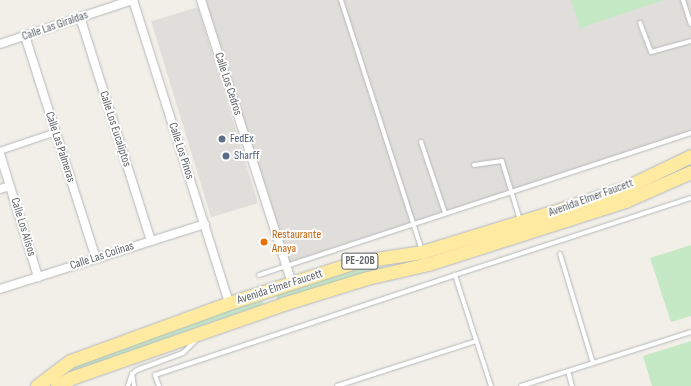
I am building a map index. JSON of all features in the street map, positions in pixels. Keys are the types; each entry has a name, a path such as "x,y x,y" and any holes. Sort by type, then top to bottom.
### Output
{"highway":[{"name":"Avenida Elmer Faucett","path":"57,386 71,378 272,308 367,278 428,264 622,189 691,156"},
{"name":"Avenida Elmer Faucett","path":"37,386 70,361 230,303 356,262 422,252 625,201 691,172"},
{"path":"267,291 272,308"}],"street":[{"name":"Calle Las Giraldas","path":"0,44 132,0"},
{"name":"Calle Los Pinos","path":"132,0 230,303"},
{"name":"Calle Los Cedros","path":"201,0 292,283"},
{"name":"Calle Los Eucaliptos","path":"80,17 151,241"},
{"name":"Calle Las Palmeras","path":"25,36 96,258"},
{"path":"0,151 56,132"},
{"name":"Calle Los Alisos","path":"0,154 38,277"},
{"path":"0,189 10,186"},
{"name":"Calle Las Colinas","path":"0,289 205,224"}],"lane":[{"path":"342,0 422,252 428,264"},
{"path":"684,0 691,24"},
{"path":"640,23 651,52 691,41"},
{"name":"Avenida Elmer Faucett","path":"259,275 286,264 691,133"},
{"path":"421,142 445,213"},
{"path":"609,153 611,159"},
{"path":"474,165 502,161 522,228"},
{"path":"159,386 155,375 691,198"},
{"path":"560,254 593,363"},
{"path":"455,275 491,386"},
{"path":"128,386 132,374 143,366 183,353 206,330"},
{"path":"521,386 691,332"},
{"path":"337,386 476,341"},
{"path":"568,371 572,386"},
{"path":"132,374 134,386"}],"shaded area":[{"path":"203,0 691,0 691,131 287,263"},
{"path":"198,7 258,203 211,217 151,21"}],"green space":[{"path":"571,0 664,0 580,28"},
{"path":"691,245 691,316 671,322 650,258"},
{"path":"372,266 385,268 277,300 276,293 354,268"},
{"path":"261,297 264,304 63,375 79,364"},
{"path":"691,341 691,386 652,386 643,356"}],"place":[{"name":"FedEx","path":"222,139"},
{"name":"Sharff","path":"226,156"},
{"name":"Restaurante Anaya","path":"264,242"}]}
